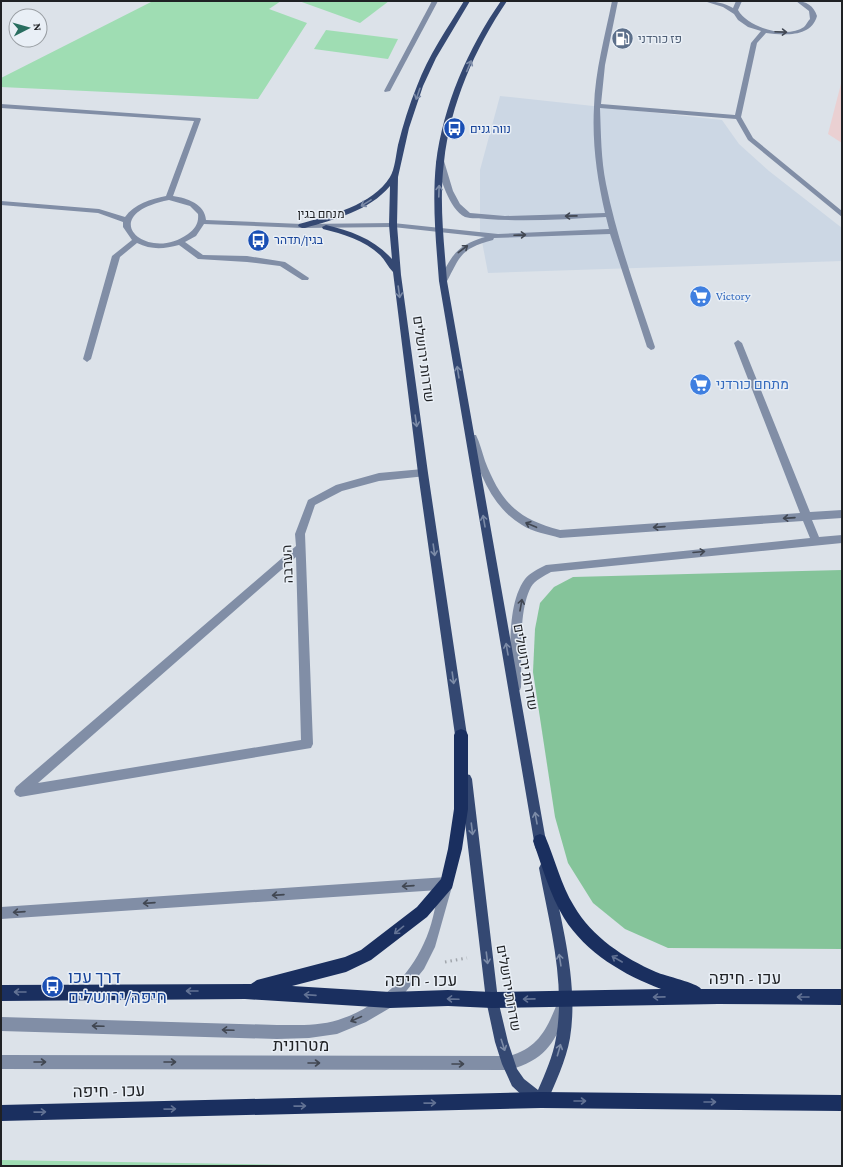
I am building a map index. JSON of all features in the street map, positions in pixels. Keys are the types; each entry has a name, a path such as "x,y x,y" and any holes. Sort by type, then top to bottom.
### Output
{"highway":[{"path":"245,991 346,964 366,955 422,912 447,883 455,849 461,809 461,735"},
{"path":"540,841 569,912 585,935 613,957 649,976 674,987 718,996"},
{"name":"עכו - חיפה","path":"1,993 245,991 390,1000 448,998 492,1000 718,996 842,997"},
{"name":"עכו - חיפה","path":"1,1113 541,1100 842,1102"}],"main road":[{"name":"שדרות ירושלים","path":"467,1 433,58 420,86 406,128 394,177 393,226 397,275 423,473 461,735 492,1000 499,1032 516,1080 528,1092 541,1100 555,1063 564,1033 566,999 516,700 443,281 439,230 440,162 444,137 457,95 470,62 496,11 504,1"},
{"path":"496,11 510,1"},
{"path":"302,226 340,215 363,205 386,187 394,177"},
{"path":"326,227 342,230 377,248 391,263 397,275"}],"street":[{"path":"388,91 435,1"},
{"path":"615,1 602,65 597,106 598,152 602,183 612,231 651,347"},
{"path":"707,1 725,6 735,12 744,23 764,31 789,33 804,29 813,22 813,1"},
{"path":"735,12 735,6 739,1"},
{"path":"799,1 812,10"},
{"path":"764,31 754,43 738,117 750,139 842,215"},
{"path":"1,106 198,119 169,198"},
{"path":"597,106 738,117"},
{"path":"440,162 444,180 455,201 459,208 468,215 505,218 610,216"},
{"path":"169,198 181,199 198,208 202,214 202,222 198,230 180,242 157,246 136,240 127,228 128,221 132,214 143,205 169,198"},
{"path":"1,203 99,211 128,221"},
{"name":"מנחם בגין","path":"202,222 326,227 393,226 498,236"},
{"path":"443,281 459,251 472,243 498,236 612,231"},
{"path":"87,360 116,256 136,240"},
{"path":"180,242 200,258 247,259 282,264 305,278"},
{"path":"738,343 816,541"},
{"path":"465,411 486,474 495,492 508,507 524,521 548,531 560,534 842,514"},
{"name":"הערבה","path":"300,548 20,791 307,744 300,534 311,504 339,488 380,477 423,473"},
{"path":"516,700 517,638 521,603 526,586 534,576 549,568 842,538"},
{"path":"1,913 447,883"},
{"name":"מטרונית","path":"1,1024 309,1031 326,1030 361,1017 390,1000 420,965 431,943 447,883"},
{"name":"מטרונית","path":"1,1062 509,1063 526,1059 544,1045 552,1033 566,999"}],"shaded area":[{"path":"842,80 842,143 828,134"},
{"path":"500,96 722,120 739,144 769,171 842,228 842,261 488,273 480,231 480,170"}],"green space":[{"path":"153,1 281,1 269,9 307,23 258,99 1,87 1,78"},
{"path":"299,1 389,1 360,23"},
{"path":"326,30 398,39 388,59 314,49"},
{"path":"842,570 842,949 668,948 625,929 593,903 568,863 555,817 533,672 535,629 540,603 554,587 573,577"},
{"path":"1,1160 356,1166 1,1166"}],"place":[{"name":"פז כורדני","path":"623,39"},
{"name":"נווה גנים","path":"455,129"},
{"name":"בגין/תדהר","path":"259,240"},
{"name":"Victory","path":"700,296"},
{"name":"מתחם כורדני","path":"701,384"},
{"name":"דרך עכו חיפה/ירושלים","path":"53,987"}]}
